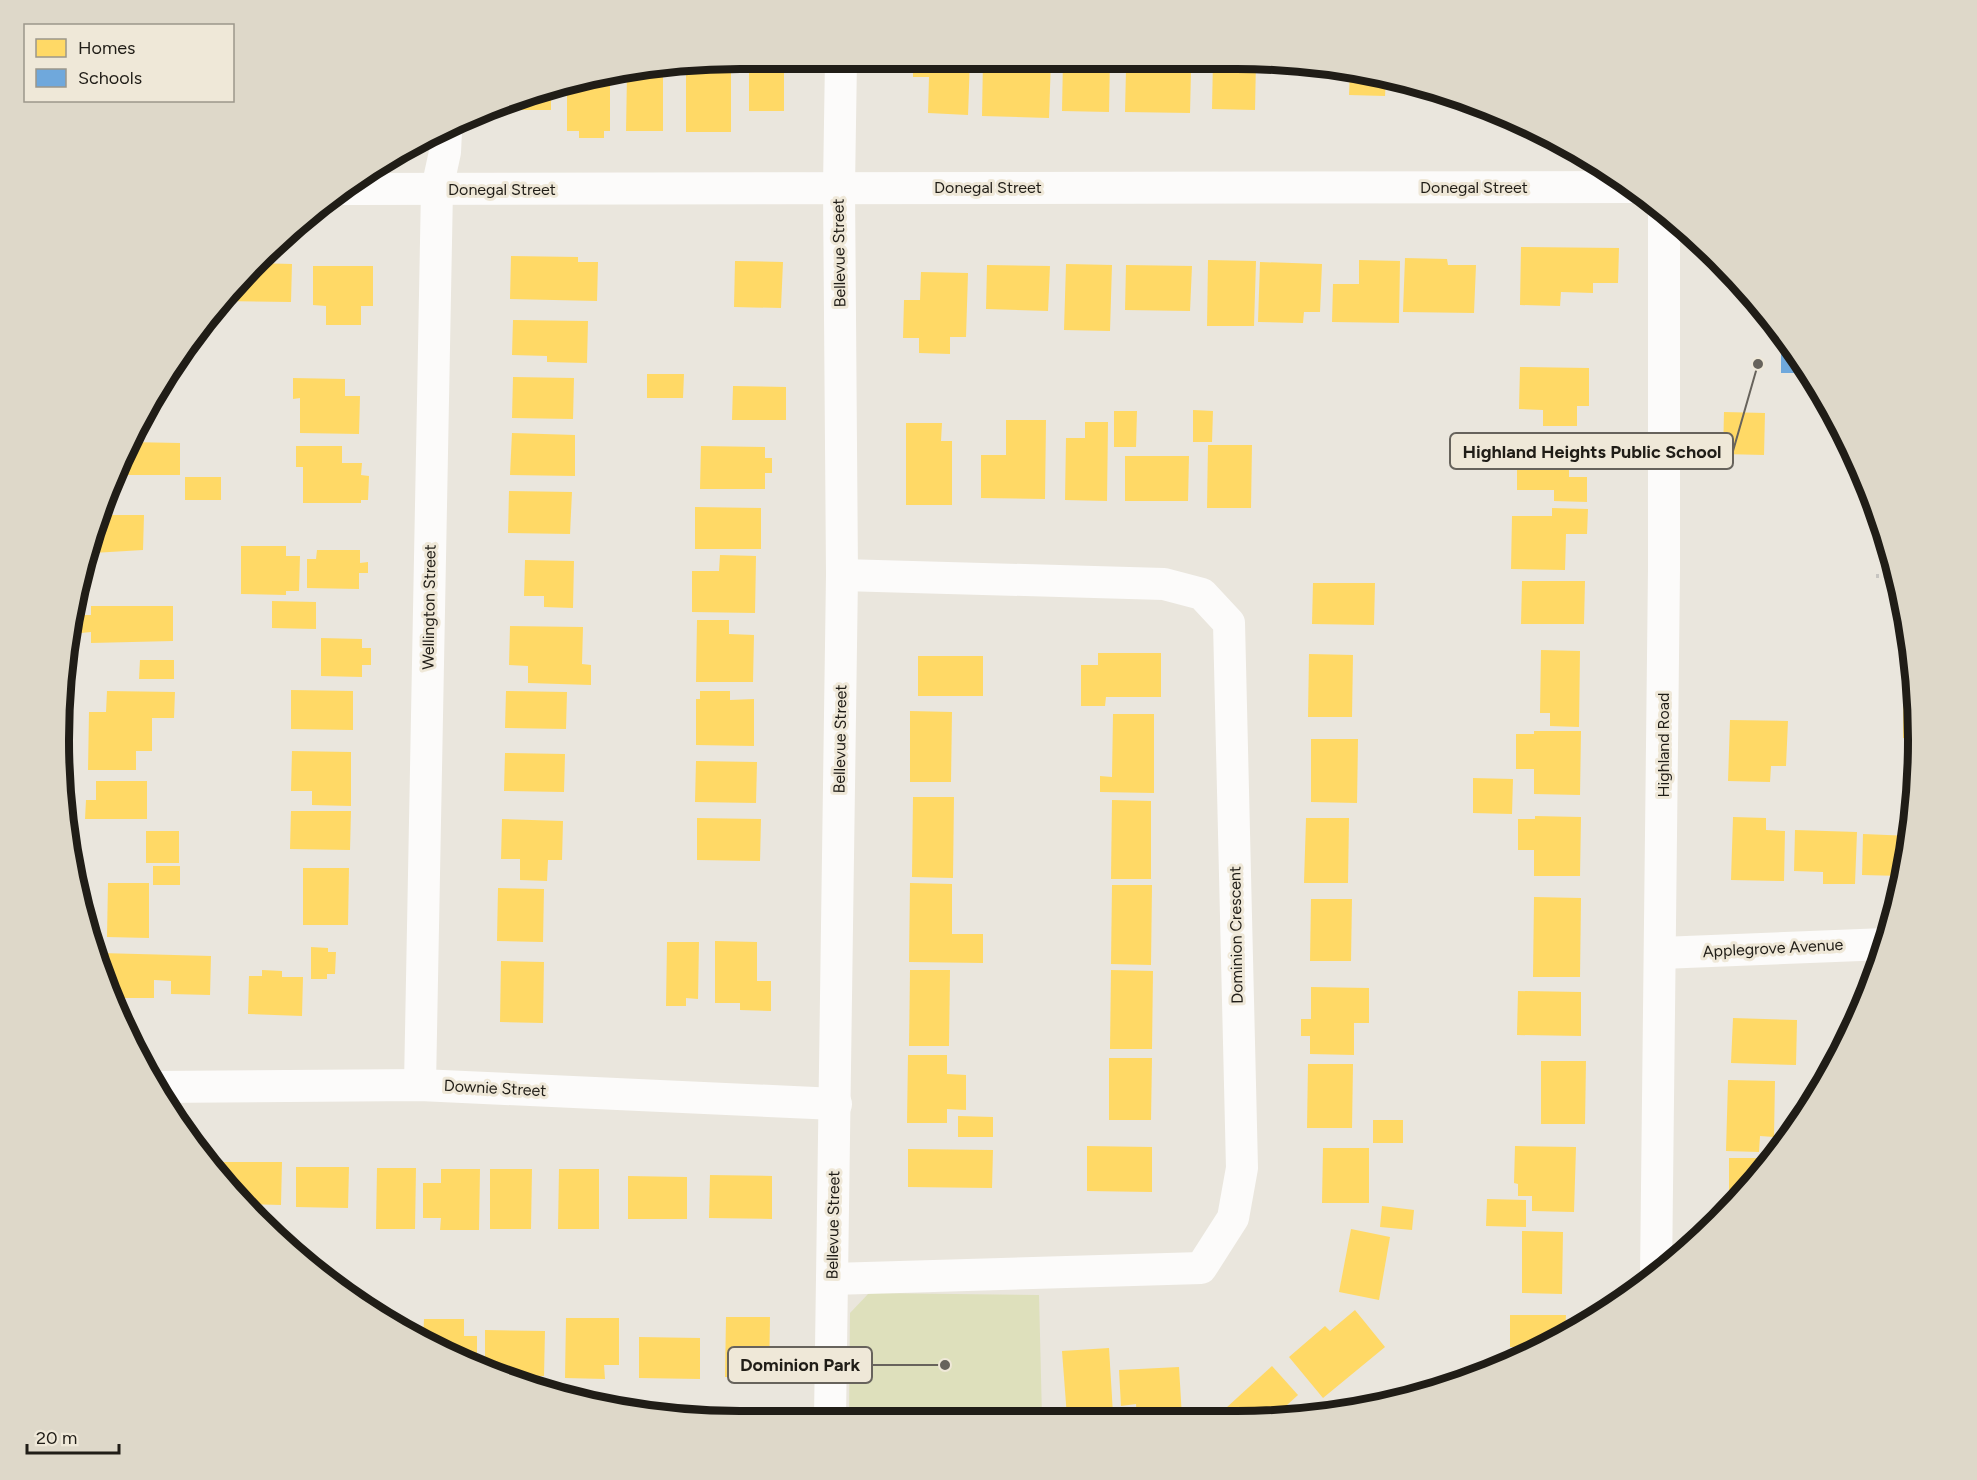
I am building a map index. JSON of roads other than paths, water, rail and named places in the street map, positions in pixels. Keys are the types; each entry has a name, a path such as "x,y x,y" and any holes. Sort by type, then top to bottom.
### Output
{"street":[{"name":"Bellevue Street","path":"830,1411 842,575 839,187 841,69"},
{"name":"Wellington Street","path":"420,1085 437,189 445,152 446,137"},
{"name":"Donegal Street","path":"358,189 1617,187"},
{"name":"Highland Road","path":"1656,1263 1661,953 1664,224"},
{"name":"Dominion Crescent","path":"832,1279 1201,1268 1233,1218 1242,1168 1229,622 1202,594 1164,584 842,575"},
{"name":"Applegrove Avenue","path":"1661,953 1876,944"},
{"name":"Downie Street","path":"166,1087 420,1085 836,1104"}],"place":[{"name":"Highland Heights Public School","path":"1758,364"},
{"name":"Dominion Park","path":"945,1365"}]}
